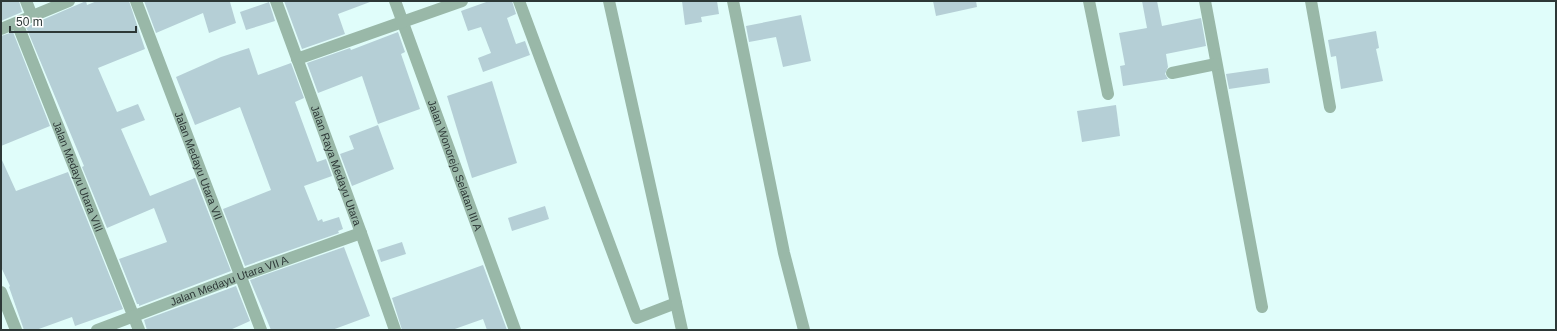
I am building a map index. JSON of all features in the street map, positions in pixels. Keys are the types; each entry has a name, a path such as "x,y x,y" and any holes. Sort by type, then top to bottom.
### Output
{"street":[{"path":"26,1 32,16"},
{"path":"1,29 69,1"},
{"name":"Jalan Medayu Utara VII","path":"136,1 261,330"},
{"name":"Jalan Raya Medayu Utara","path":"276,1 395,330"},
{"name":"Jalan Wonorejo Selatan III A","path":"395,1 515,330"},
{"path":"297,59 462,1"},
{"path":"518,1 637,318 676,303"},
{"path":"609,1 682,330"},
{"path":"733,1 784,253 804,330"},
{"path":"1089,1 1108,94"},
{"path":"1204,1 1262,307"},
{"path":"1310,1 1330,107"},
{"name":"Jalan Medayu Utara VIII","path":"17,23 139,330"},
{"path":"1172,73 1216,64"},
{"name":"Jalan Medayu Utara VII A","path":"97,330 240,276 361,233"},
{"path":"1,292 16,330"}],"building":[{"path":"1,1 19,1 22,12 1,21"},
{"path":"86,1 87,5 97,1 129,1 145,49 98,68 117,112 138,104 145,120 121,129 150,196 195,178 231,271 139,306 119,259 167,242 154,208 107,228 82,167 84,166 26,27"},
{"path":"144,1 232,1 230,2 236,23 209,33 203,13 156,33"},
{"path":"284,1 370,2 338,14 345,34 302,49"},
{"path":"489,1 512,1 516,14 507,18 516,44 525,41 530,55 483,72 478,58 491,53 481,27 468,31 461,11"},
{"path":"682,1 717,1 719,14 701,17 702,22 685,25"},
{"path":"933,1 976,1 977,7 936,16"},
{"path":"1142,1 1157,1 1162,26 1201,18 1206,46 1166,54 1168,67 1165,74 1168,79 1123,86 1120,66 1125,65 1119,33 1147,28"},
{"path":"269,2 275,21 246,30 240,12"},
{"path":"801,15 811,61 783,67 776,37 749,42 746,26"},
{"path":"1376,31 1379,48 1376,49 1383,81 1341,89 1336,56 1331,57 1328,40"},
{"path":"13,32 50,126 1,146 1,36"},
{"path":"398,32 405,52 401,54 420,109 378,124 362,76 318,93 307,63 350,48 351,50"},
{"path":"249,48 258,75 291,63 304,98 295,102 317,162 326,159 332,176 304,186 318,221 322,219 323,222 339,217 343,229 338,231 339,233 245,266 223,209 271,190 240,107 195,125 176,77 221,57"},
{"path":"1268,68 1270,83 1229,89 1226,74"},
{"path":"492,81 517,163 472,178 447,96"},
{"path":"1116,105 1120,136 1082,142 1077,111"},
{"path":"378,125 394,169 352,186 340,154 354,149 349,136"},
{"path":"1,158 16,191 68,172 123,309 75,326 72,317 36,330 24,330 9,287 10,286 1,267"},
{"path":"545,206 549,219 512,231 508,218"},
{"path":"402,242 406,254 381,262 377,250"},
{"path":"344,247 370,316 332,330 271,330 250,280"},
{"path":"483,265 507,330 487,330 483,319 452,330 402,330 392,298"},
{"path":"236,286 250,321 230,330 147,330 144,320"}]}
